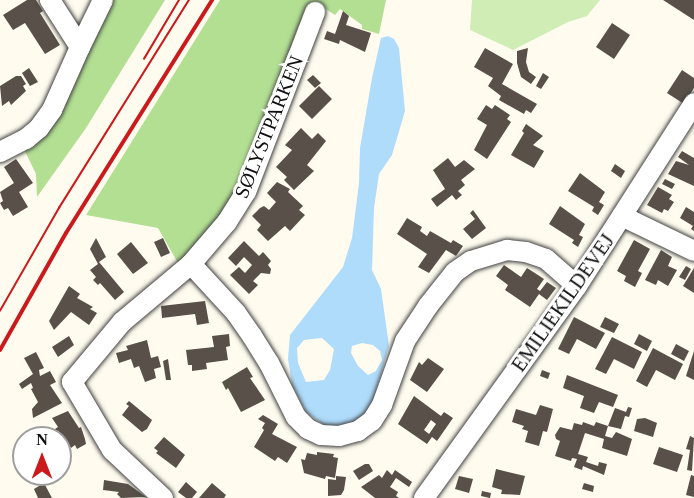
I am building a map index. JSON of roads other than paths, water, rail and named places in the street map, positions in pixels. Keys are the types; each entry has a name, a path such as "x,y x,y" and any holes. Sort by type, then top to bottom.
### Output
{"street":[{"path":"50,0 80,47"},
{"path":"0,152 26,139 39,128 52,110 103,0"},
{"name":"SØLYSTPARKEN","path":"163,498 112,450 72,382 122,322 191,264 227,222 246,192 315,12"},
{"name":"EMILIEKILDEVEJ","path":"424,498 578,286 694,103"},
{"path":"622,216 694,252"},
{"path":"191,264 236,313 252,336 269,363 296,417 308,429 321,435 339,436 358,431 372,421 382,405 405,342 428,306 455,272 471,261 507,250 526,252 546,259 578,286"}],"water":[{"path":"388,36 394,39 399,48 405,111 392,155 379,174 374,208 372,270 381,289 389,346 373,401 365,413 355,422 339,426 324,425 306,412 292,385 288,359 290,335 343,267 352,238 359,183 360,148 381,38","holes":["322,338 334,349 330,370 324,380 306,382 298,363 297,348 304,340","362,343 373,345 380,351 382,360 376,371 368,375 358,366 351,353 352,346"]}],"tram line":[{"path":"144,59 179,0"},
{"path":"0,311 59,208 189,0"}],"railway":[{"path":"0,350 66,233 212,0"}]}
